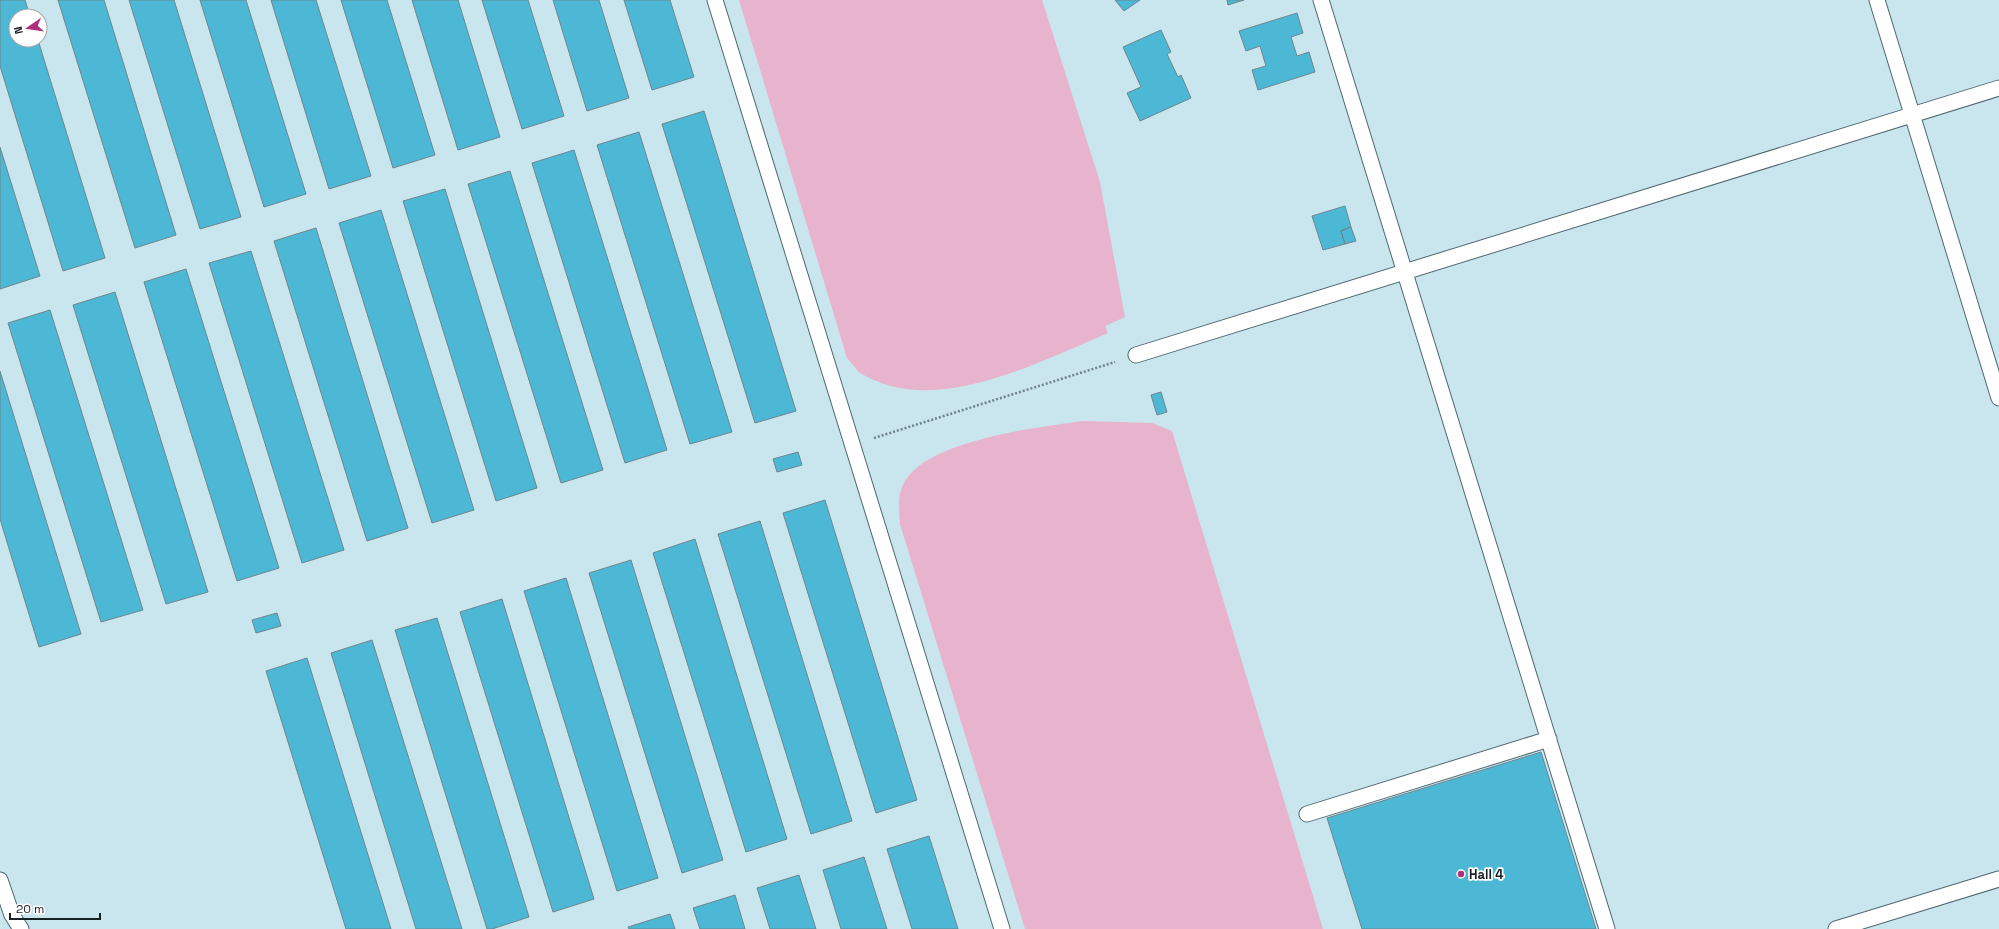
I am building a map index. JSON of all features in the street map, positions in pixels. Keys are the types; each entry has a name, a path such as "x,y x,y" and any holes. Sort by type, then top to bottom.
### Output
{"lane":[{"path":"715,0 1002,929"},
{"path":"1321,0 1607,929"},
{"path":"1877,0 1999,398"},
{"path":"1136,355 1999,88"},
{"path":"1307,814 1548,739"},
{"path":"1836,929 1999,879"},
{"path":"0,880 12,916 21,929"}],"path":[{"path":"852,444 1136,355"}],"shaded area":[{"path":"739,0 1042,0 1100,182 1125,317 1105,326 1108,333 1056,356 998,377 968,385 939,390 911,390 884,384 859,372 847,358"},
{"path":"1084,421 1152,423 1172,431 1323,929 1025,929 900,524 899,499 903,485 915,470 934,457 957,447 984,438 1013,432"}],"building":[{"path":"0,0 25,0 28,8 8,8 8,48 40,48 105,258 63,271 0,66"},
{"path":"58,0 104,0 176,235 135,248"},
{"path":"129,0 174,0 241,217 200,229"},
{"path":"200,0 246,0 306,194 264,207"},
{"path":"271,0 316,0 371,176 329,189"},
{"path":"341,0 387,0 435,155 393,168"},
{"path":"412,0 458,0 500,137 458,150"},
{"path":"482,0 528,0 564,116 522,129"},
{"path":"553,0 599,0 629,98 587,111"},
{"path":"624,0 670,0 694,77 652,90"},
{"path":"1115,0 1140,0 1124,11"},
{"path":"1227,0 1244,0 1228,5"},
{"path":"1297,13 1303,33 1291,37 1297,56 1309,52 1315,72 1258,90 1252,70 1266,66 1260,46 1246,51 1239,31"},
{"path":"1161,30 1171,52 1167,54 1178,77 1181,75 1191,98 1140,121 1127,93 1141,87 1123,47"},
{"path":"704,111 796,411 755,423 662,124"},
{"path":"639,132 732,432 690,444 597,145"},
{"path":"0,147 40,276 0,289"},
{"path":"574,150 667,450 625,463 532,163"},
{"path":"510,171 603,470 561,483 468,184"},
{"path":"445,189 537,488 496,501 403,201"},
{"path":"1345,206 1351,227 1341,231 1345,244 1323,250 1312,216"},
{"path":"381,210 474,510 432,523 339,223"},
{"path":"1351,227 1356,241 1345,244 1341,231"},
{"path":"316,228 408,528 367,541 274,241"},
{"path":"251,251 344,550 302,563 209,263"},
{"path":"186,269 279,568 237,581 144,282"},
{"path":"115,292 208,592 166,604 73,305"},
{"path":"50,310 143,610 101,622 8,323"},
{"path":"0,371 81,634 39,647 0,519"},
{"path":"1161,392 1167,412 1157,415 1151,395"},
{"path":"798,452 802,465 777,472 773,459"},
{"path":"825,500 917,800 876,813 783,513"},
{"path":"760,521 852,821 811,834 718,534"},
{"path":"695,539 787,839 746,852 653,553"},
{"path":"631,560 723,860 682,873 589,573"},
{"path":"566,578 658,878 617,891 524,591"},
{"path":"502,599 594,899 553,912 460,612"},
{"path":"277,613 281,626 256,633 252,620"},
{"path":"437,618 529,917 492,929 487,929 395,630"},
{"path":"372,640 462,929 416,929 331,653"},
{"path":"307,658 391,929 346,929 266,671"},
{"name":"Hall 4","path":"1541,752 1596,929 1362,929 1327,818"},
{"path":"929,836 958,929 912,929 887,849"},
{"path":"864,857 887,929 841,929 823,870"},
{"path":"799,875 816,929 770,929 757,888"},
{"path":"735,895 745,929 700,929 693,908"},
{"path":"670,914 675,929 629,929 628,927"}],"place":[{"name":"Hall 4","path":"1461,874"}]}
